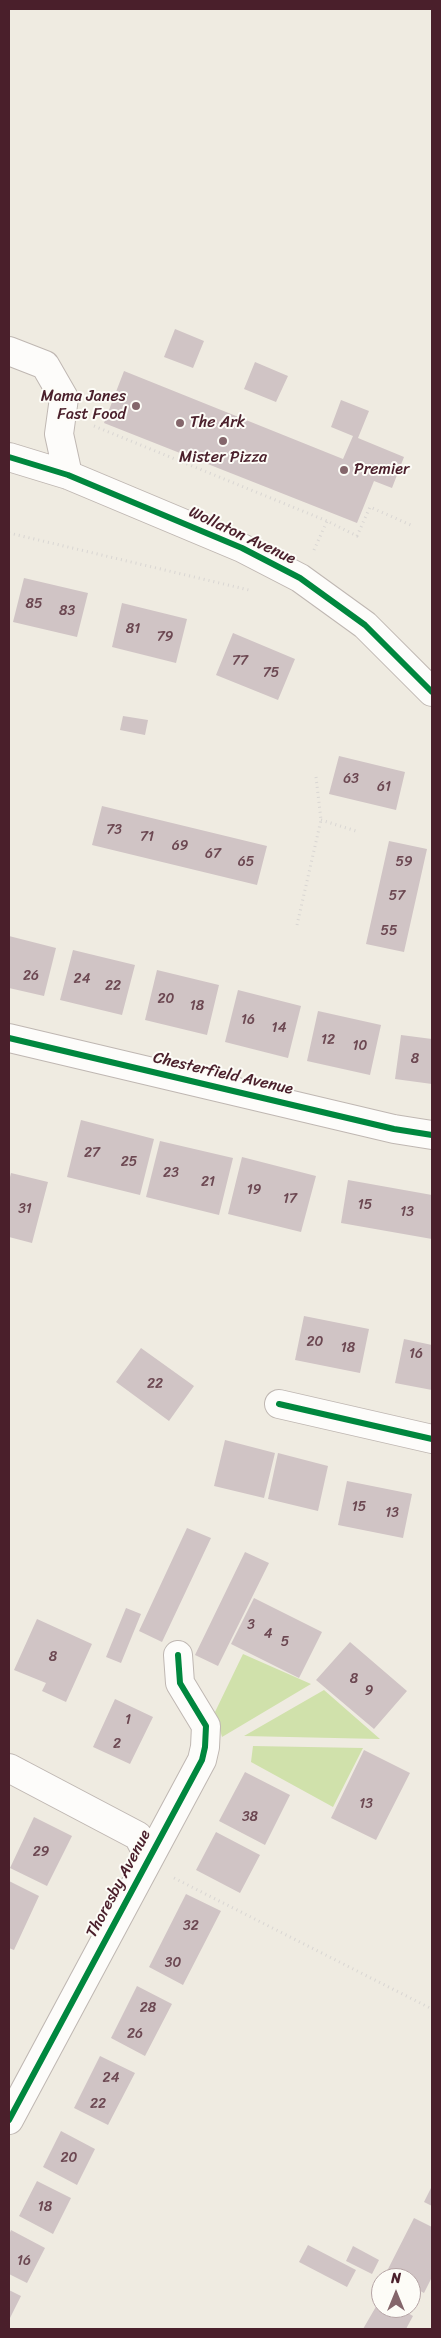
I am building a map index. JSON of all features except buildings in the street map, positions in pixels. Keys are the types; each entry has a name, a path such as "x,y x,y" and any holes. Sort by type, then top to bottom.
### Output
{"street":[{"path":"9,351 45,366 64,398 59,434 68,475"},
{"name":"Wollaton Avenue","path":"9,457 68,475 242,548 300,578 365,625 432,692"},
{"name":"Chesterfield Avenue","path":"9,1038 394,1129 432,1135"},
{"path":"279,1404 432,1439"},
{"name":"Thoresby Avenue","path":"9,2120 202,1760 206,1726 180,1683 178,1655"},
{"path":"9,1768 138,1836 149,1857"}],"path":[{"path":"59,434 81,440 88,424 327,521 357,536 370,507 413,526"},
{"path":"314,551 327,521"},
{"path":"9,533 266,595 300,578"},
{"path":"297,925 321,820 316,777"},
{"path":"321,820 356,831"},
{"path":"149,1857 165,1873 432,2009"}],"green space":[{"path":"243,1654 311,1684 222,1737 215,1712"},
{"path":"324,1690 380,1739 244,1736"},
{"path":"253,1746 363,1748 333,1807 251,1762"}],"cycle path":[{"path":"9,457 68,475 242,548 300,578 365,625 432,692"},
{"path":"9,1038 394,1129 432,1135"},
{"path":"279,1404 432,1439"},
{"path":"9,2120 202,1760 206,1726 180,1683 178,1655"}],"place":[{"name":"Mama Janes Fast Food","path":"136,406"},
{"name":"The Ark","path":"180,423"},
{"name":"Mister Pizza","path":"223,441"},
{"name":"Premier","path":"344,470"}]}
